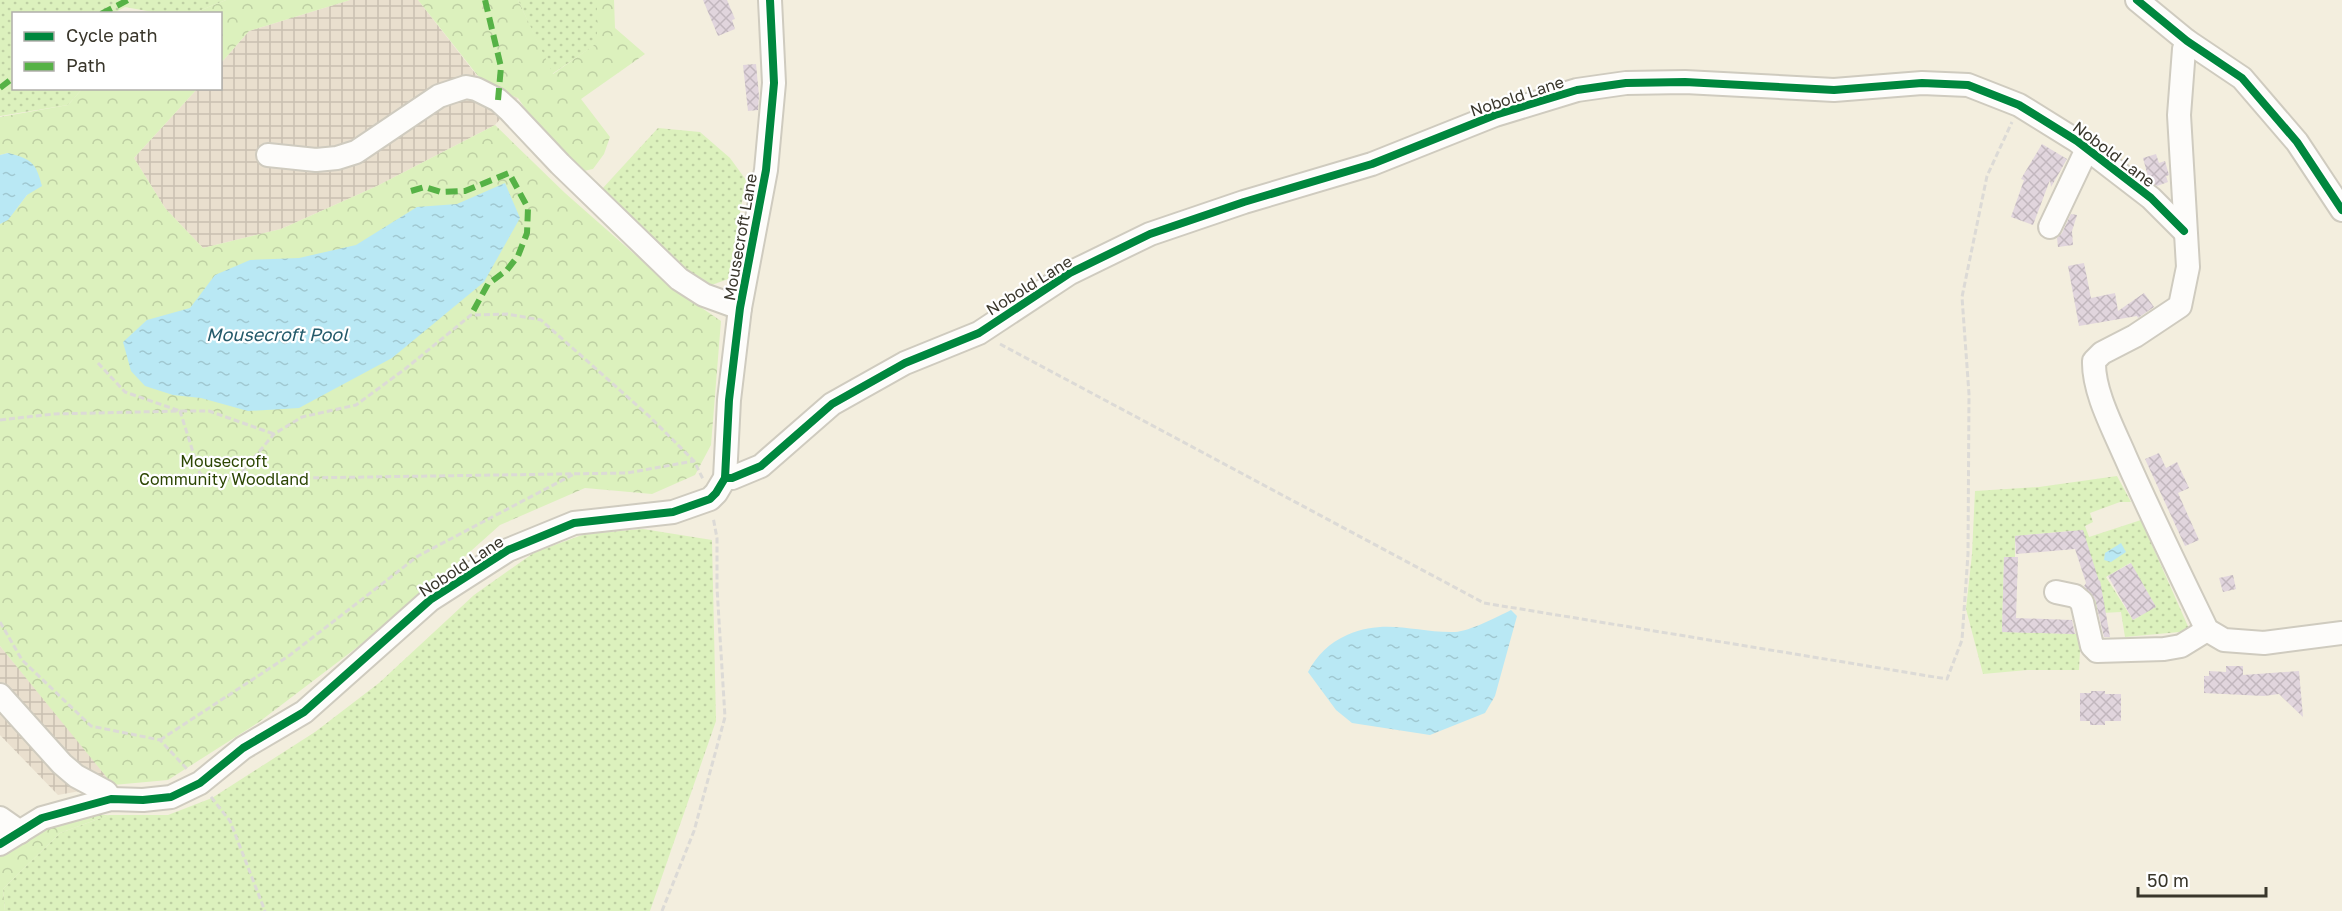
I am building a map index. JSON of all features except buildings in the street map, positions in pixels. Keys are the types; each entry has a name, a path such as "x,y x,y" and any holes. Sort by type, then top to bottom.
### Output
{"street":[{"name":"Mousecroft Lane","path":"725,478 729,400 740,308 766,170 774,83 770,0"},
{"path":"2138,0 2187,41 2242,78 2297,142 2342,210"},
{"name":"Nobold Lane","path":"2187,41 2184,49 2179,115 2184,231 2188,267 2180,306 2135,336 2103,353 2094,361 2094,375 2112,425 2145,501 2207,630"},
{"name":"Nobold Lane","path":"725,478 732,478 761,466 832,404 905,363 980,333 1070,273 1150,234 1244,201 1372,164 1495,115 1577,90 1626,83 1685,82 1834,90 1922,83 1968,85 2019,105 2087,149 2151,198 2184,231"},
{"path":"268,155 316,160 337,158 356,152 440,96 466,87 476,89 498,100 510,111 560,164 679,279 704,295 740,308"},
{"path":"2050,227 2087,149"},
{"path":"710,499 725,478"},
{"name":"Nobold Lane","path":"0,844 42,818 111,799 143,800 171,797 200,783 243,748 303,712 430,600 508,550 574,523 673,512 710,499"},
{"path":"2056,592 2075,596 2082,602 2092,646 2097,651 2164,649 2181,646 2207,630 2224,640 2264,642 2342,633"},
{"path":"0,695 62,764 76,776 106,792 111,799"},
{"path":"0,818 20,832"}],"path":[{"path":"980,333 1484,603 1947,679 1962,640 1968,554 1969,394 1962,297 1987,176 2019,105"},
{"path":"236,479 274,434 302,417 356,405 405,369 471,315 507,314 541,320 649,416 694,461 710,499 717,538 717,588 725,717 694,831 662,911"},
{"path":"98,363 125,392 180,411"},
{"path":"180,411 200,474 236,479 627,473 694,461"},
{"path":"0,420 54,414 208,411 274,434"},
{"path":"160,740 290,655 417,556 578,473"},
{"path":"0,622 22,660 91,726 160,740 186,767"},
{"path":"212,798 230,821 265,911"}],"shaded area":[{"path":"350,0 418,0 485,86 518,98 495,125 377,186 281,229 203,248 165,208 134,158 196,90 222,90 222,62 249,31"},
{"path":"0,646 113,785 58,795 0,735"}],"green space":[{"path":"0,0 226,0 196,12 152,12 125,7 116,12 12,12 12,90 81,90 68,105 0,116"},
{"path":"226,0 350,0 249,31 222,62 222,12 196,12"},
{"path":"418,0 518,0 553,74 597,43 597,0 614,0 615,28 645,54 581,99 610,137 604,154 593,169 579,172 539,129 518,98 486,86"},
{"path":"518,0 597,0 598,43 552,74"},
{"name":"Mousecroft Community Woodland","path":"81,90 196,90 134,158 165,208 203,248 281,229 377,186 495,125 565,193 674,289 721,321 711,445 695,475 652,494 585,488 500,525 397,617 259,722 168,780 113,785 0,646 0,224 8,219 27,195 8,153 0,155 0,117 68,105"},
{"path":"658,128 700,132 730,158 746,180 728,279 709,286 681,274 602,189"},
{"path":"2117,476 2131,502 2120,502 2090,513 2093,522 2085,526 2089,537 2141,520 2190,631 2125,637 2121,612 2102,613 2101,608 2092,610 2089,602 2101,598 2070,531 2015,536 2015,557 2004,557 2002,632 2081,634 2079,670 2027,670 1983,674 1966,609 1975,491 2039,487","holes":["2130,563 2156,607 2135,607 2140,616 2133,620 2106,577"]},
{"path":"643,529 712,540 716,721 650,911 5,911 3,889 60,833 109,815 168,815 212,798 315,732 379,683 474,595 535,552 585,534"},
{"path":"73,815 109,815 60,833 3,889 5,911 0,911 0,849"}],"water":[{"path":"8,153 23,157 32,163 38,172 42,186 27,195 8,220 0,224 0,155"},
{"name":"Mousecroft Pool","path":"505,183 520,218 484,282 392,358 299,408 248,411 201,398 173,395 145,386 131,371 123,342 147,320 190,308 215,275 250,260 299,258 356,245 417,207 457,204"},
{"path":"2121,543 2126,552 2111,562 2104,560 2105,553"},
{"path":"1511,610 1517,616 1495,696 1485,713 1430,735 1352,723 1336,710 1308,672 1315,660 1329,646 1361,630 1388,627 1455,632 1476,626"}],"marked path":[{"path":"105,12 128,0"},
{"path":"485,0 501,67 498,100"},
{"path":"0,88 12,79"},
{"path":"411,191 425,187 441,192 465,191 509,173 528,208 527,233 518,256 507,270 488,284 471,315"}],"cycle path":[{"path":"0,844 42,818 111,799 143,800 171,797 200,783 243,748 304,712 430,600 508,550 574,523 673,512 710,499 716,493 725,478 729,400 740,308 766,170 774,83 770,0"},
{"path":"2137,0 2187,41 2242,78 2297,142 2342,210"},
{"path":"725,478 732,478 761,466 832,404 905,363 979,333 1070,273 1150,234 1244,202 1372,164 1495,115 1577,90 1626,83 1685,82 1834,90 1922,83 1968,85 2019,105 2077,141 2151,198 2184,231"}]}
